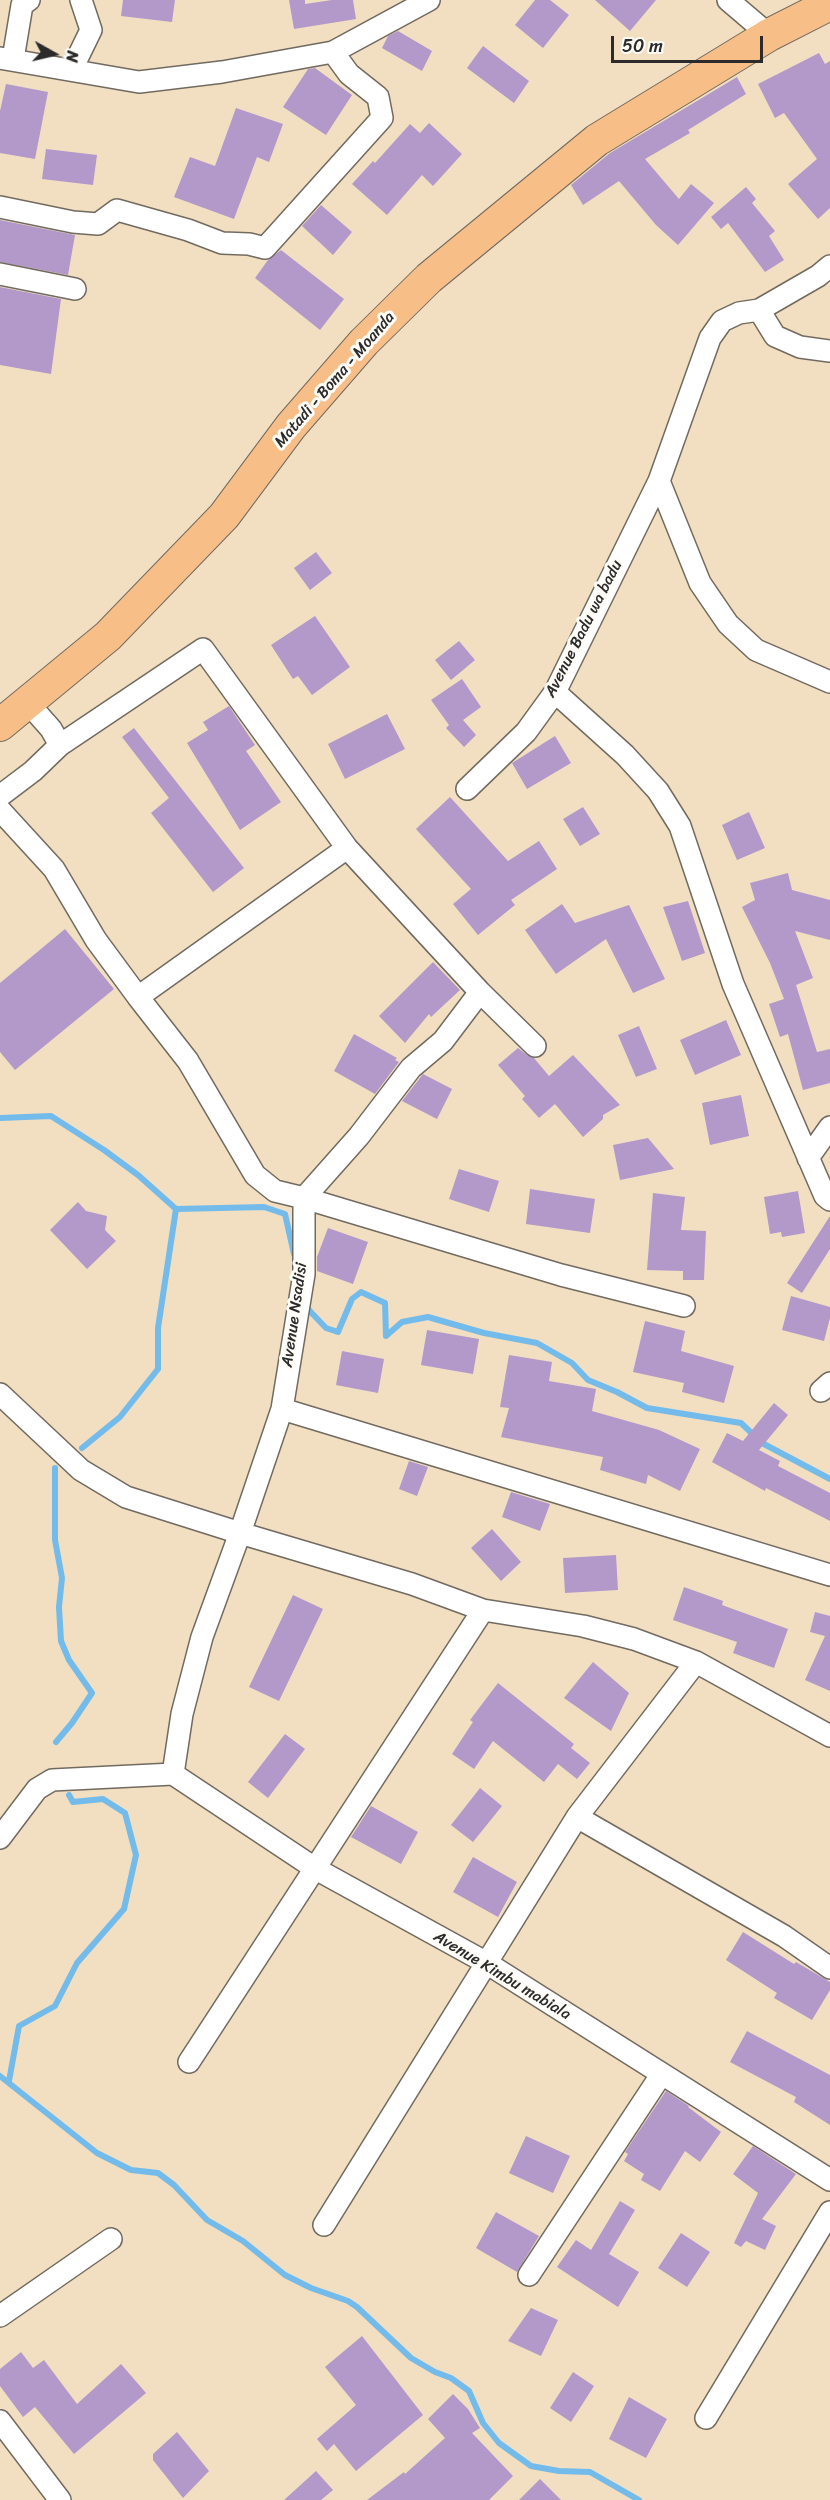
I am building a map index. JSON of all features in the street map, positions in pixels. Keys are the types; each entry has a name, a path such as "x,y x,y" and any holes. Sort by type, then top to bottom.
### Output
{"highway":[{"name":"Matadi - Boma - Moanda","path":"0,725 108,636 224,516 298,418 364,342 429,278 597,140 769,35 830,4"}],"street":[{"path":"28,0 22,5 7,58 139,82 222,72 333,52 418,3"},
{"path":"72,69 91,30 81,0"},
{"path":"728,0 769,35"},
{"path":"0,207 98,225 117,210 188,230 222,243 249,244 265,248 382,118 378,97 349,74 333,52"},
{"name":"Avenue Badu wa badu","path":"466,789 526,732 555,692 658,481 710,338 722,321 739,313 759,310 818,276 830,266"},
{"path":"0,274 75,289"},
{"path":"759,310 775,336 800,347 830,351"},
{"path":"658,481 699,583 728,624 756,650 830,682"},
{"path":"0,796 33,771 60,745 203,649 347,848 480,992 535,1046"},
{"path":"555,692 645,776 658,791 680,826 733,984 825,1196 830,1200"},
{"path":"28,703 51,729 60,745"},
{"path":"0,810 54,869 96,940 188,1061 255,1175 275,1191 561,1275 684,1306"},
{"path":"138,997 347,848"},
{"path":"304,1198 359,1136 411,1068 443,1041 480,992"},
{"path":"808,1158 830,1127"},
{"name":"Avenue Nsadisi","path":"173,1774 182,1714 202,1637 282,1409 304,1274 304,1198"},
{"path":"0,1394 81,1470 126,1497 412,1584 483,1610 584,1626 634,1639 696,1662 830,1736"},
{"path":"282,1409 830,1575"},
{"path":"189,2062 483,1610"},
{"path":"324,2225 577,1817 696,1662"},
{"path":"0,1838 37,1789 52,1780 173,1774"},
{"name":"Avenue Kimbu mabiala","path":"173,1774 316,1869 485,1962 830,2180"},
{"path":"577,1817 784,1936 830,1968"},
{"path":"529,2275 661,2075"},
{"path":"706,2418 830,2212"},
{"path":"0,2316 111,2239"},
{"path":"0,2421 60,2500"}],"building":[{"path":"123,0 175,0 172,22 121,16"},
{"path":"289,0 305,0 305,4 353,0 356,19 294,29"},
{"path":"535,0 550,0 569,15 543,48 515,25"},
{"path":"595,0 656,0 630,31"},
{"path":"398,31 432,51 422,71 382,48 388,36"},
{"path":"483,46 529,81 514,103 467,68"},
{"path":"819,53 825,64 830,61 830,208 818,219 788,184 817,159 784,113 775,118 758,84"},
{"path":"315,68 352,95 326,135 283,107 308,69"},
{"path":"737,77 746,94 688,130 690,133 645,159 679,199 691,184 714,203 678,245 656,225 619,181 583,205 571,185 610,153"},
{"path":"6,84 48,92 35,159 0,153 0,111"},
{"path":"236,108 283,124 269,162 257,157 234,219 174,197 190,157 215,166"},
{"path":"429,123 462,154 433,186 422,175 387,215 352,184 373,161 375,163 410,124 420,133"},
{"path":"46,149 97,155 93,185 42,179"},
{"path":"746,187 756,199 752,203 775,231 769,236 784,260 765,272 728,223 721,229 711,217"},
{"path":"321,205 352,232 333,255 302,226"},
{"path":"0,220 75,235 68,275 0,262"},
{"path":"281,250 344,299 320,330 255,278 268,260"},
{"path":"0,287 61,299 51,374 0,365"},
{"path":"316,552 332,573 310,590 294,568"},
{"path":"315,616 350,667 312,695 298,676 293,679 271,645"},
{"path":"459,641 475,660 451,680 435,660"},
{"path":"462,679 481,707 463,720 476,735 464,747 446,728 449,725 431,700"},
{"path":"229,706 255,745 246,751 281,802 240,830 187,743 208,730 203,722"},
{"path":"387,714 405,749 345,779 328,744"},
{"path":"134,728 244,868 213,892 151,813 169,798 122,737"},
{"path":"555,736 571,763 527,789 512,763"},
{"path":"450,797 508,861 539,841 557,869 511,900 515,905 478,935 453,904 471,889 416,829"},
{"path":"583,807 600,834 580,846 563,819"},
{"path":"749,812 765,848 737,860 722,825"},
{"path":"788,873 792,890 830,900 830,940 795,931 813,978 796,985 817,1052 830,1049 830,1083 803,1090 788,1034 780,1037 769,1004 784,999 770,963 742,907 755,900 750,883"},
{"path":"688,901 705,953 682,961 663,907"},
{"path":"562,904 575,923 629,905 665,979 633,993 606,939 556,974 525,930"},
{"path":"65,929 114,989 15,1070 0,1052 0,983"},
{"path":"433,962 460,990 431,1017 429,1014 405,1043 379,1016"},
{"path":"726,1020 741,1055 695,1075 680,1040"},
{"path":"639,1026 657,1069 636,1077 618,1035"},
{"path":"354,1034 397,1058 395,1060 399,1062 375,1094 334,1071"},
{"path":"518,1048 534,1058 549,1076 573,1055 620,1105 603,1115 603,1119 583,1137 555,1104 539,1118 522,1099 525,1096 498,1065"},
{"path":"423,1074 452,1089 437,1119 402,1101"},
{"path":"741,1095 749,1136 710,1145 702,1103"},
{"path":"648,1138 674,1169 620,1180 613,1145"},
{"path":"459,1169 499,1181 489,1212 449,1199"},
{"path":"530,1189 595,1199 590,1233 526,1224"},
{"path":"798,1191 805,1233 782,1237 781,1232 770,1234 764,1197"},
{"path":"653,1193 685,1197 681,1230 706,1231 704,1280 683,1280 683,1271 647,1270"},
{"path":"78,1202 86,1211 107,1216 105,1230 116,1241 87,1269 50,1230"},
{"path":"830,1216 830,1249 802,1293 787,1283"},
{"path":"328,1228 368,1242 353,1284 317,1271 317,1257"},
{"path":"791,1296 830,1307 830,1318 824,1341 782,1330"},
{"path":"645,1321 685,1331 681,1351 734,1366 724,1403 682,1392 684,1383 633,1372"},
{"path":"427,1330 479,1339 473,1374 421,1365"},
{"path":"342,1351 384,1359 378,1393 336,1385"},
{"path":"509,1355 552,1362 549,1381 596,1389 592,1411 659,1430 700,1449 680,1491 648,1475 646,1484 600,1470 603,1457 501,1437 509,1408 500,1407"},
{"path":"774,1403 788,1415 759,1450 780,1461 778,1466 830,1493 830,1521 766,1488 765,1491 712,1462 727,1433 743,1441"},
{"path":"409,1461 428,1467 417,1496 399,1489"},
{"path":"511,1492 550,1504 540,1531 502,1517"},
{"path":"492,1529 521,1562 501,1581 471,1548"},
{"path":"616,1555 618,1590 565,1593 563,1558"},
{"path":"684,1587 723,1601 722,1605 788,1629 774,1668 733,1653 737,1642 673,1620"},
{"path":"293,1595 323,1609 279,1701 249,1687"},
{"path":"815,1612 830,1616 830,1691 805,1680 825,1636 810,1632"},
{"path":"593,1662 629,1693 611,1731 564,1698"},
{"path":"498,1683 574,1744 571,1748 590,1763 577,1779 558,1764 544,1782 493,1741 474,1769 452,1754 473,1722 470,1720"},
{"path":"285,1734 305,1749 268,1798 248,1782"},
{"path":"480,1788 502,1806 473,1842 451,1825"},
{"path":"371,1806 418,1832 401,1864 351,1837"},
{"path":"473,1857 517,1882 498,1917 453,1892"},
{"path":"743,1932 794,1964 796,1962 830,1982 830,1990 812,2020 774,1998 777,1993 726,1960"},
{"path":"747,2031 830,2075 830,2125 794,2102 796,2097 730,2062"},
{"path":"666,2091 721,2132 700,2162 685,2151 660,2191 641,2180 644,2174 624,2161 628,2154 625,2152"},
{"path":"526,2136 570,2156 553,2193 509,2173"},
{"path":"753,2146 796,2174 762,2219 776,2226 765,2250 746,2241 741,2247 734,2243 758,2193 733,2174"},
{"path":"620,2201 635,2210 609,2254 639,2272 618,2307 557,2267 576,2240 591,2250"},
{"path":"496,2212 539,2236 517,2272 476,2248"},
{"path":"681,2233 710,2252 687,2287 658,2268"},
{"path":"531,2308 558,2320 541,2356 508,2341"},
{"path":"362,2336 423,2415 356,2471 334,2444 327,2451 317,2439 356,2405 325,2367"},
{"path":"21,2352 33,2368 44,2360 77,2404 121,2364 146,2393 74,2454 35,2407 23,2417 0,2386 0,2369"},
{"path":"573,2372 594,2386 571,2422 550,2408"},
{"path":"453,2394 468,2409 480,2428 472,2433 513,2476 489,2500 367,2500 404,2472 405,2474 445,2438 428,2419"},
{"path":"629,2397 667,2419 646,2458 609,2439"},
{"path":"177,2432 209,2471 183,2498 153,2460 153,2454"},
{"path":"316,2471 333,2490 321,2500 284,2500"},
{"path":"540,2479 561,2500 519,2500"}],"waterway":[{"path":"0,1118 51,1116 138,1175 176,1209 158,1328 158,1369 120,1417 82,1448"},
{"path":"176,1209 264,1207 285,1214 294,1254"},
{"path":"307,1308 326,1328 338,1332 352,1299 361,1292 385,1303 386,1336 402,1322 428,1317 484,1333 537,1343 572,1363 588,1380 647,1408 741,1423 762,1443 830,1479"},
{"path":"55,1468 55,1540 62,1578 59,1607 61,1641 69,1660 92,1693 56,1742"},
{"path":"9,2081 19,2026 55,2006 77,1963 124,1909 136,1855 125,1813 103,1799 73,1802 69,1795"},
{"path":"0,2076 97,2153 131,2170 158,2173 174,2185 207,2220 243,2241 285,2275 311,2288 348,2301 357,2307 411,2358 451,2378 469,2391 483,2423 499,2443 531,2466 559,2471 590,2472 639,2500"}]}
